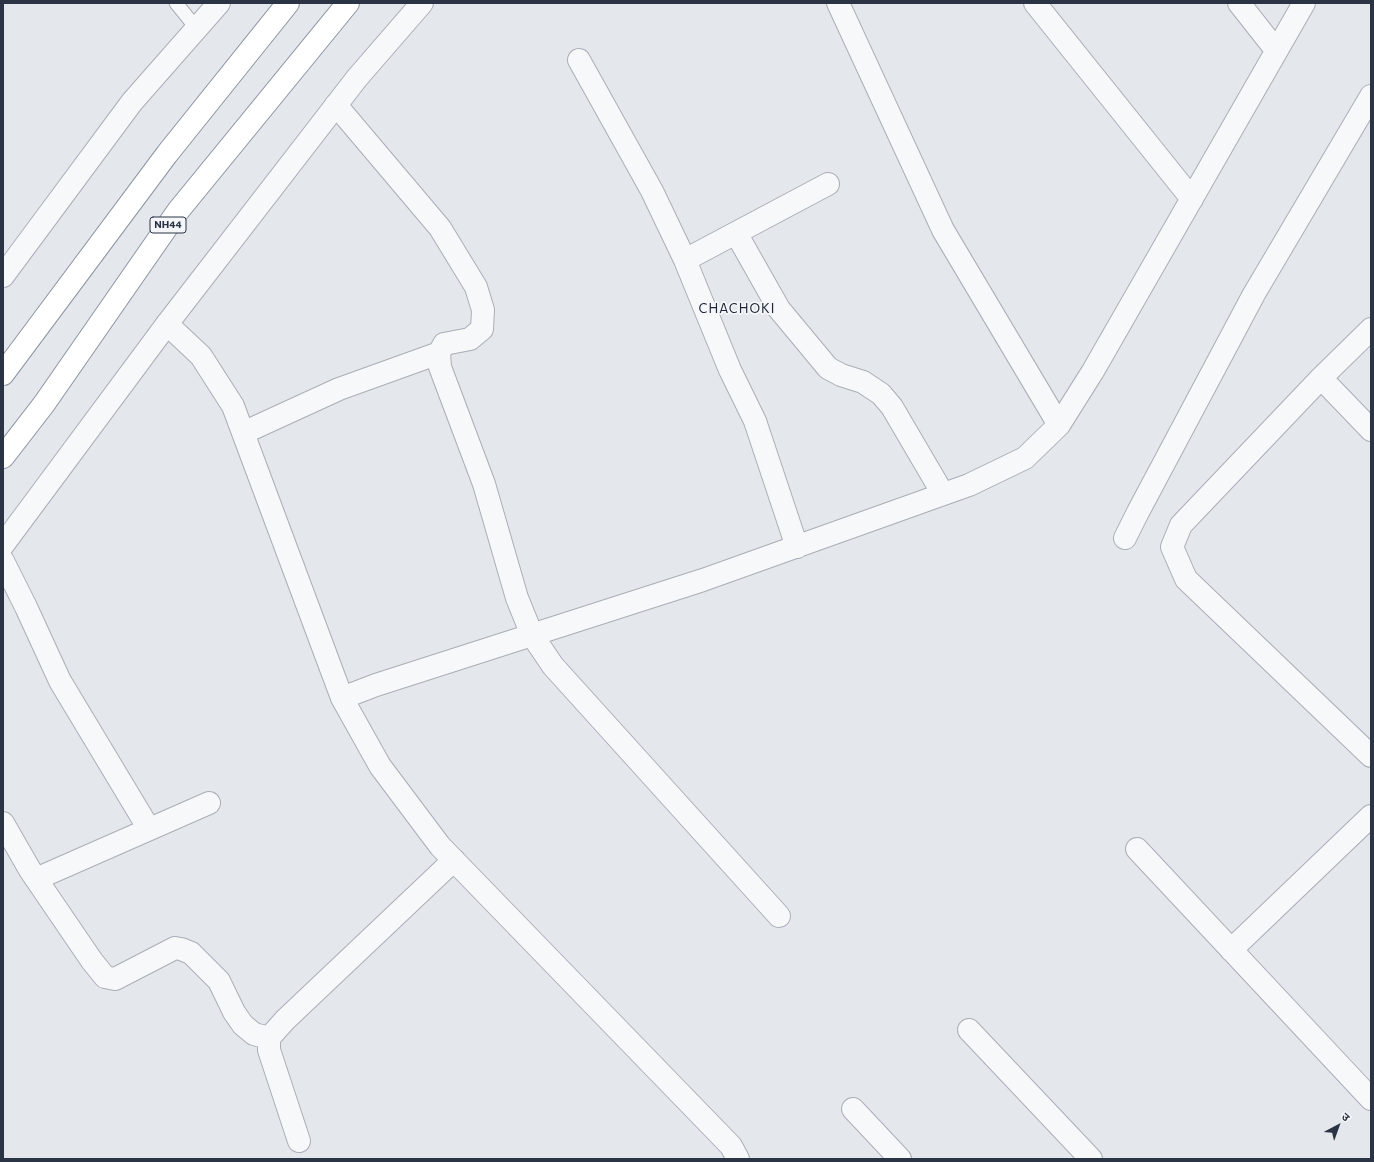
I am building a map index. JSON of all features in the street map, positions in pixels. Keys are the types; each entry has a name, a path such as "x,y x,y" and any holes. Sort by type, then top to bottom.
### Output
{"highway":[{"path":"3,374 166,154 288,3"},
{"name":"NH44","path":"3,457 44,404 178,211 348,3"}],"street":[{"path":"3,276 132,102 219,3"},
{"path":"3,545 167,324 336,105 357,78 422,3"},
{"path":"838,3 943,230 1059,425"},
{"path":"1035,3 1192,199"},
{"path":"1239,3 1276,50"},
{"path":"342,698 376,685 703,580 797,547 969,485 1025,458 1059,425 1093,372 1304,3"},
{"path":"579,60 652,191 684,260 730,370 755,421 797,547"},
{"path":"1125,538 1254,294 1371,96"},
{"path":"336,105 440,228 476,288 483,310 482,329 470,339 444,344 439,353 440,368 484,484 517,598 532,635 553,666 779,916"},
{"path":"684,260 828,184"},
{"path":"736,233 779,309 828,368 841,375 863,382 881,394 892,407 943,494"},
{"path":"167,324 201,356 233,406 342,698 380,766 440,846 731,1146 738,1159"},
{"path":"1371,329 1321,378 1181,526 1172,547 1186,579 1371,756"},
{"path":"243,433 339,389 439,353"},
{"path":"1321,378 1371,430"},
{"path":"3,561 60,681 149,829"},
{"path":"36,879 209,803"},
{"path":"1231,950 1371,816"},
{"path":"3,823 30,870 92,961 105,977 115,979 175,948 181,949 191,953 220,981 234,1012 243,1025 254,1034 269,1038"},
{"path":"1137,849 1371,1099"},
{"path":"299,1142 269,1050 269,1038 285,1020 454,860"},
{"path":"969,1030 1091,1159"},
{"path":"853,1109 900,1159"}],"lane":[{"path":"176,3 197,29"}],"district":[{"name":"CHACHOKI","path":"737,309"}]}
